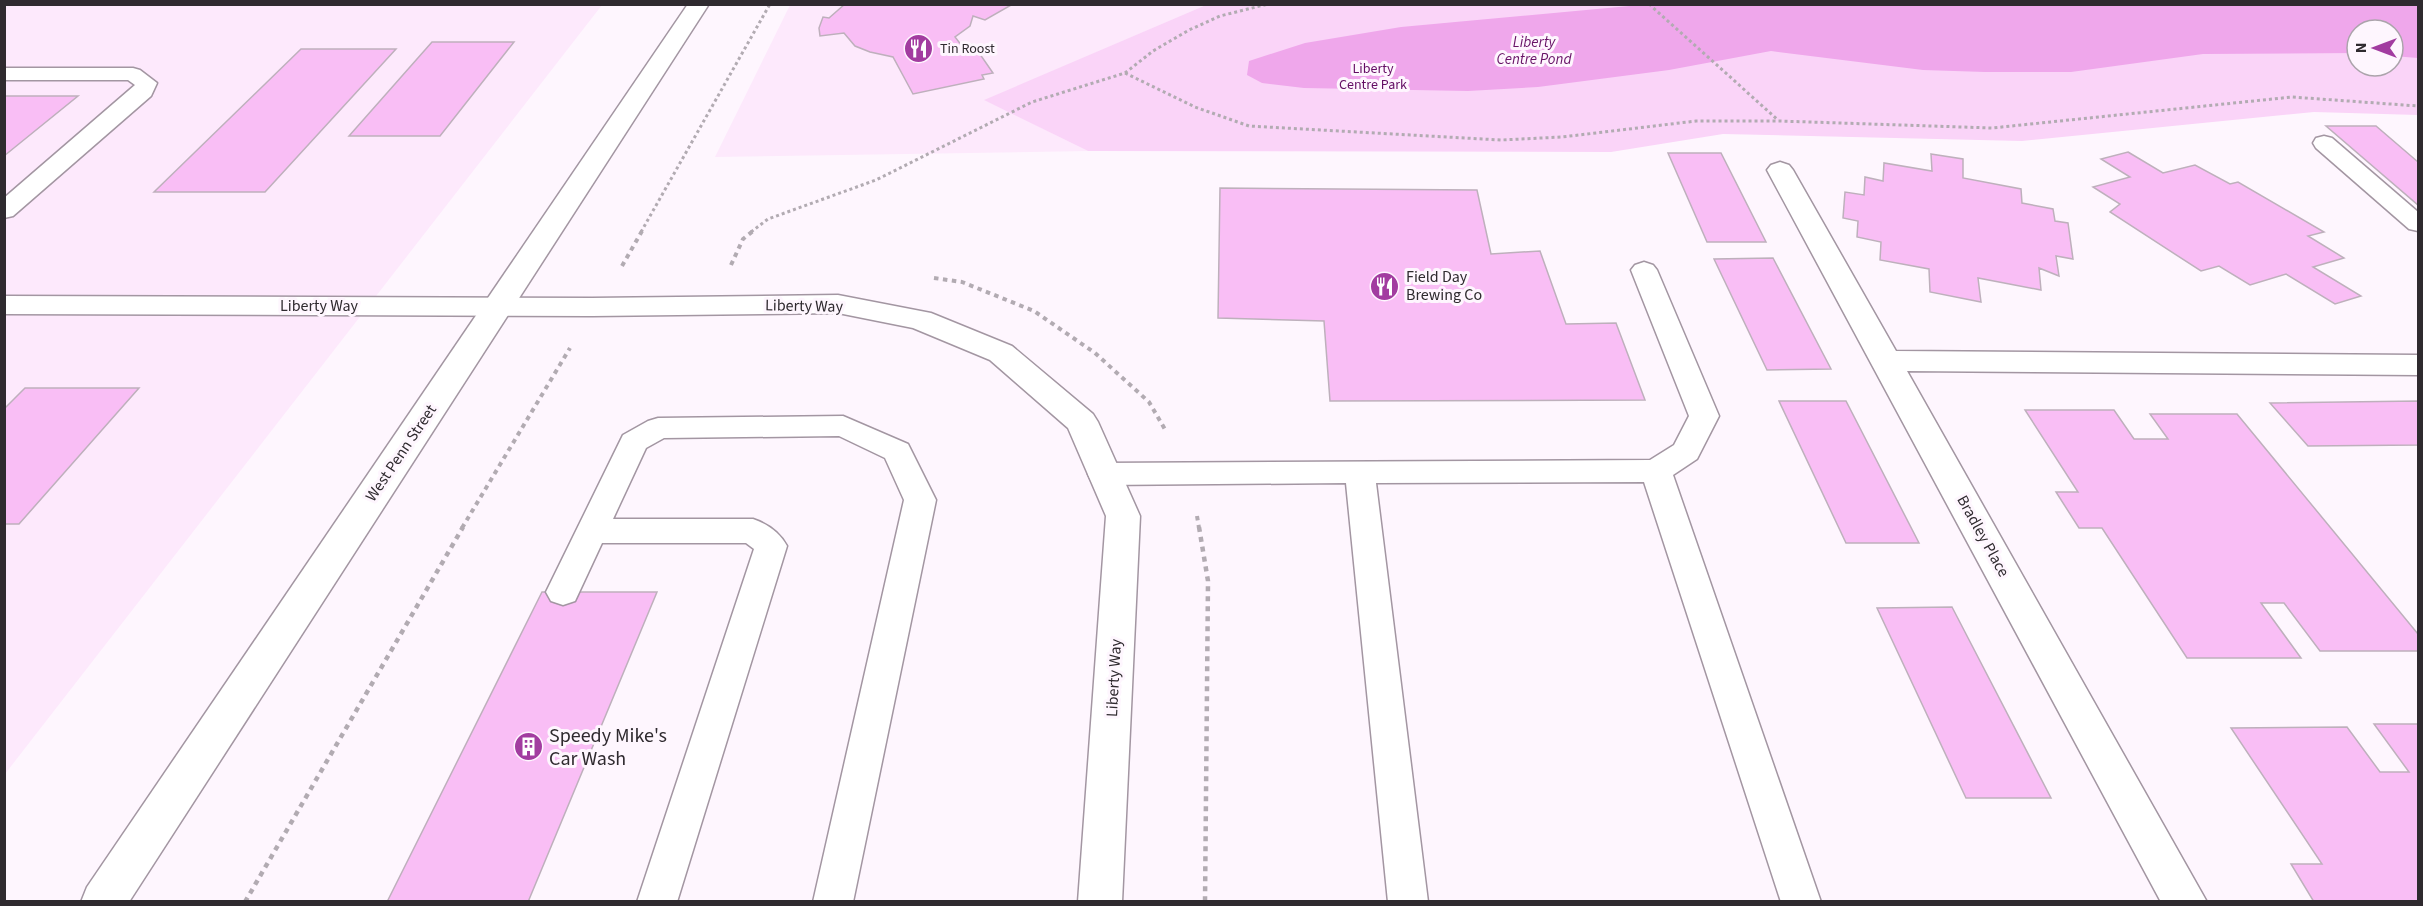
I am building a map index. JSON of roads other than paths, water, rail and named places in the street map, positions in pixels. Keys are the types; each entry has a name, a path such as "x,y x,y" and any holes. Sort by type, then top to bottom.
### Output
{"street":[{"name":"West Penn Street","path":"103,902 699,4"},
{"name":"Bradley Place","path":"1780,170 2185,902"},
{"name":"Liberty Way","path":"6,306 592,307 838,304 921,320 1001,353 1082,422 1123,516 1100,902"},
{"path":"1886,361 2418,365"}],"lane":[{"path":"4,74 133,74 146,83 143,91 4,211"},
{"path":"2324,143 2418,224"},
{"path":"1103,474 1656,471 1686,452 1704,416 1644,270"},
{"path":"563,592 634,442 658,428 843,426 897,451 920,500 833,902"},
{"path":"1656,471 1801,902"},
{"path":"1360,473 1408,902"},
{"path":"591,531 753,531 771,546 657,902"}],"water":[{"name":"Liberty Centre Pond","path":"1651,4 2418,5 2418,58 2405,57 2405,18 2345,18 2345,53 2203,54 2071,72 1923,70 1771,51 1669,70 1538,87 1468,91 1304,88 1262,83 1247,75 1249,61 1305,43 1401,27"}],"place":[{"name":"Tin Roost","path":"919,49"},
{"name":"Field Day Brewing Co","path":"1385,286"},
{"name":"Speedy Mike's Car Wash","path":"528,747"}],"park label":[{"name":"Liberty Centre Park","path":"1373,78"}]}
